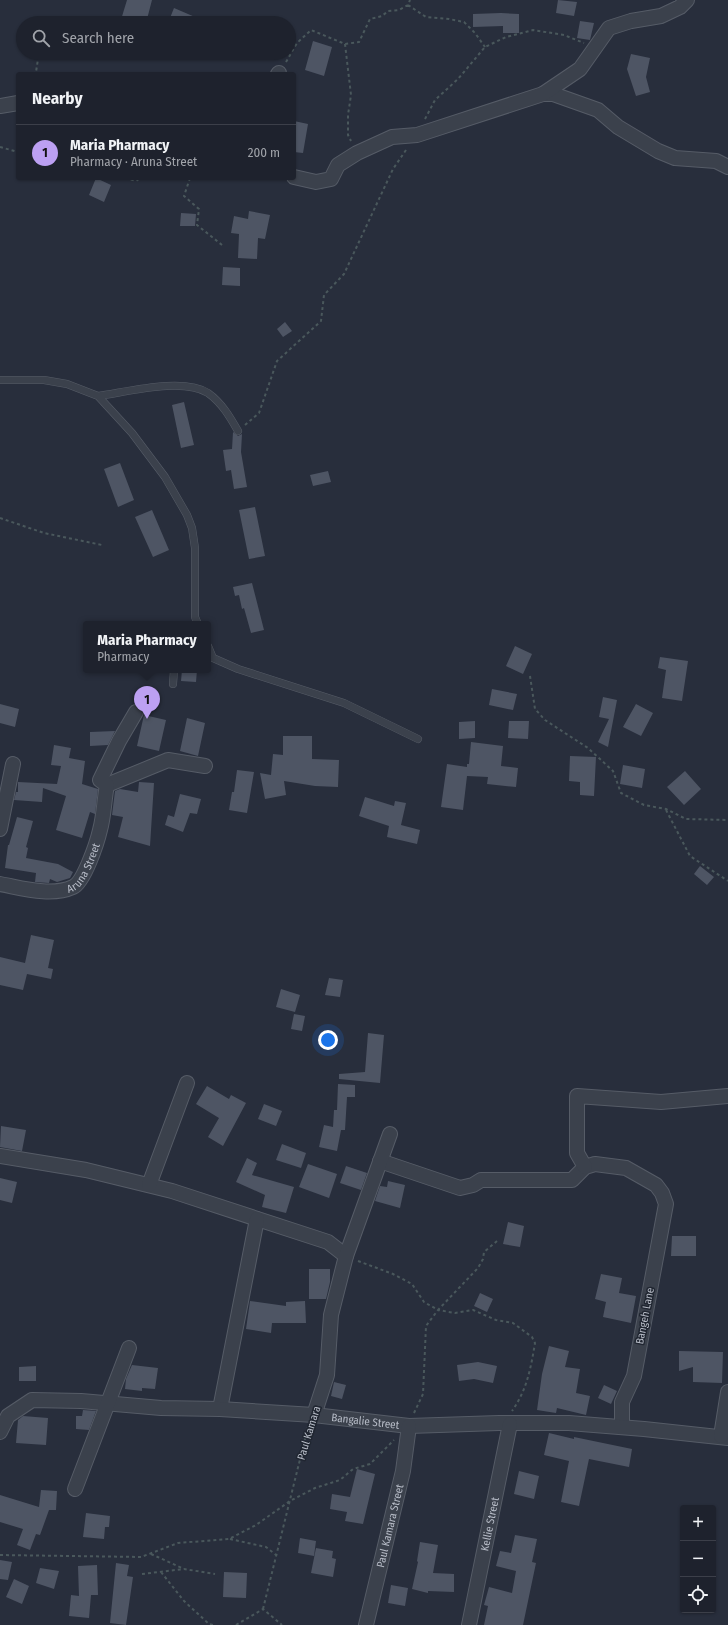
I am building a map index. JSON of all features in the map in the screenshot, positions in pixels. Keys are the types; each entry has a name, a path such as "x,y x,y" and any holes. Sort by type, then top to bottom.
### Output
{"street":[{"path":"296,177 316,182 331,179 338,165 357,153 392,138 417,135 544,94 580,69 609,28 631,21 661,16 680,7 687,0"},
{"path":"544,94 552,94 598,110 618,127 658,152 675,158 716,161 728,167"},
{"path":"0,106 16,103"},
{"name":"Aruna Street","path":"0,884 57,892 74,887 85,872 100,830 103,782 119,741 136,712"},
{"path":"103,782 168,760 206,766"},
{"path":"0,829 13,764"},
{"path":"149,1185 187,1083"},
{"path":"380,1161 460,1188 474,1185 481,1180 572,1180 584,1167 577,1153 577,1096 660,1102 728,1096"},
{"name":"Paul Kamara","path":"314,1415 327,1375 331,1315 346,1256 390,1134"},
{"path":"0,1156 86,1170 172,1191 328,1242 346,1256"},
{"name":"Bangeh Lane","path":"584,1167 595,1164 626,1168 656,1185 662,1193 666,1204 634,1376 622,1402 622,1427"},
{"path":"220,1409 257,1219"},
{"path":"75,1489 129,1348"},
{"path":"724,1437 728,1392"},
{"name":"Bangalie Street","path":"0,1432 8,1416 32,1400 81,1401 161,1408 220,1409 314,1415 408,1426 569,1423 724,1437"},
{"name":"Kellie Street","path":"469,1625 505,1423"},
{"name":"Paul Kamara Street","path":"366,1625 403,1471 408,1426"}],"lane":[{"path":"0,380 44,380 67,384 98,396 132,433 165,477 187,514 192,528 195,548 197,621"},
{"path":"98,396 174,385 191,386 207,393 228,412 238,432"},
{"path":"211,653 213,658 238,669 344,703 418,738"},
{"path":"173,684 174,673"}],"path":[{"path":"296,45 311,30 345,44 359,42 370,19 382,16 388,11 399,10 408,4 410,0"},
{"path":"408,4 426,17 464,22 475,33 485,47"},
{"path":"238,432 259,413 277,361 321,321 324,295 344,274 393,168 417,135 435,100 458,79 485,47 506,37 533,30 564,36 595,48"},
{"path":"345,44 351,95 348,115 348,135 357,153"},
{"path":"36,72 38,60"},
{"path":"280,72 287,60"},
{"path":"0,147 16,151"},
{"path":"189,180 184,196 199,209 197,225 222,245"},
{"path":"1,519 44,533 102,545"},
{"path":"530,676 534,709 545,720 588,748 613,771 621,793 644,805 666,808 686,819 728,820"},
{"path":"666,808 690,856 728,881"},
{"path":"229,1539 256,1525 290,1500 315,1488 340,1480 353,1469 370,1464 408,1426 423,1394 426,1326 438,1310 478,1268 483,1259 484,1252 497,1241"},
{"path":"346,1256 393,1274 412,1284 424,1302 438,1310 455,1313 473,1310 496,1320 513,1323 532,1337 535,1343 526,1385 505,1423"},
{"name":"Paul Kamara","path":"263,1609 308,1427 314,1415"},
{"path":"0,1555 141,1557 178,1543 229,1539 266,1547 276,1555"},
{"path":"151,1554 184,1569 215,1574"},
{"path":"142,1574 184,1569"},
{"path":"161,1572 184,1600 209,1624 213,1625"},
{"path":"236,1625 263,1609 282,1625"}],"building":[{"path":"127,0 152,0 148,16 122,16"},
{"path":"558,0 577,2 574,16 556,13"},
{"path":"174,8 193,16 171,16"},
{"path":"473,14 519,14 519,33 503,33 503,26 473,27"},
{"path":"580,21 594,23 590,40 577,38"},
{"path":"313,41 332,47 324,76 305,70"},
{"path":"631,54 650,58 646,77 650,92 636,96 627,69"},
{"path":"296,121 308,124 303,153 296,152"},
{"path":"95,180 100,180 111,185 104,202 89,195"},
{"path":"249,211 270,215 265,239 258,238 257,259 238,258 239,234 231,233 234,216 248,219"},
{"path":"181,213 196,214 195,226 180,226"},
{"path":"223,267 240,268 240,286 222,285"},
{"path":"285,322 292,331 283,337 277,329"},
{"path":"184,402 194,445 181,448 172,405"},
{"path":"233,432 238,436 242,434 241,452 247,487 234,489 231,470 226,471 223,450 232,449"},
{"path":"120,463 134,500 118,507 104,469"},
{"path":"328,471 331,482 313,486 310,475"},
{"path":"255,507 265,556 249,559 239,510"},
{"path":"152,510 169,550 153,557 135,517"},
{"path":"252,583 264,630 251,633 244,608 242,609 239,595 235,596 233,587"},
{"path":"515,646 532,654 523,674 506,666"},
{"path":"660,657 688,661 682,701 662,698 666,670 658,668"},
{"path":"182,673 197,673 196,682 181,681"},
{"path":"492,689 517,694 513,710 489,705"},
{"path":"603,697 617,700 608,747 598,742 609,719 599,717"},
{"path":"0,704 19,709 15,727 0,723"},
{"path":"636,704 653,713 641,736 623,727"},
{"path":"144,715 166,720 159,751 137,746"},
{"path":"187,718 205,723 198,756 180,751"},
{"path":"475,721 475,738 459,739 459,722"},
{"path":"509,721 529,721 528,739 508,738"},
{"path":"115,731 108,745 90,746 90,732"},
{"path":"283,736 312,736 312,759 339,760 338,787 315,786 284,781 286,795 265,799 260,773 271,775 273,754 283,755"},
{"path":"471,742 503,746 501,766 518,768 516,787 487,784 488,777 467,776 463,810 441,807 447,764 467,767 467,764 469,764"},
{"path":"54,745 71,748 69,758 85,761 82,784 98,789 95,814 90,812 82,838 56,830 66,796 43,788 42,802 14,800 16,792 18,792 18,782 57,784 61,766 51,765"},
{"path":"570,756 596,757 594,796 580,795 580,782 569,781"},
{"path":"623,765 645,769 642,788 620,784"},
{"path":"237,770 254,772 247,813 229,810 232,792 234,792"},
{"path":"685,771 701,789 684,805 667,787"},
{"path":"139,782 154,783 150,846 118,837 123,817 112,815 115,791 120,789 138,792"},
{"path":"180,794 201,799 197,814 190,813 183,832 165,825 168,815 174,817"},
{"path":"365,797 394,806 395,801 406,803 401,825 420,830 417,844 387,837 389,826 359,816"},
{"path":"17,817 33,821 26,847 28,848 26,858 58,864 73,872 70,878 57,882 50,879 49,883 35,882 36,873 5,868 8,845"},
{"path":"700,866 714,877 707,885 694,874"},
{"path":"31,935 54,940 48,968 53,969 51,979 27,974 23,990 0,985 0,957 25,963"},
{"path":"329,978 343,980 340,997 325,995"},
{"path":"281,989 300,995 295,1012 276,1007"},
{"path":"294,1014 305,1016 302,1031 291,1029"},
{"path":"368,1033 384,1035 380,1083 339,1079 339,1074 365,1072"},
{"path":"338,1084 355,1085 355,1097 347,1097 345,1130 341,1130 337,1151 319,1147 324,1125 333,1127 334,1110 337,1110"},
{"path":"207,1086 229,1099 231,1095 246,1103 223,1146 208,1137 219,1118 196,1104"},
{"path":"264,1104 282,1111 276,1126 258,1119"},
{"path":"1,1126 26,1130 22,1151 0,1147"},
{"path":"282,1144 306,1153 301,1168 276,1160"},
{"path":"247,1158 257,1163 252,1175 294,1187 286,1213 262,1207 265,1195 236,1182"},
{"path":"308,1164 337,1174 329,1198 299,1187"},
{"path":"346,1166 367,1173 361,1190 340,1183"},
{"path":"0,1178 17,1182 12,1203 0,1200"},
{"path":"388,1181 405,1185 400,1208 375,1201 380,1186 387,1187"},
{"path":"508,1222 524,1226 520,1247 503,1244"},
{"path":"672,1236 696,1236 696,1256 671,1256"},
{"path":"309,1269 330,1269 330,1282 326,1299 309,1299"},
{"path":"601,1274 622,1278 619,1293 636,1296 631,1323 603,1317 606,1302 595,1299"},
{"path":"480,1293 493,1299 487,1312 474,1306"},
{"path":"250,1301 286,1306 286,1302 305,1301 306,1323 272,1323 271,1333 246,1329"},
{"path":"549,1346 569,1351 565,1367 580,1369 576,1393 590,1396 586,1415 557,1408 556,1413 537,1410 542,1374"},
{"path":"679,1351 723,1352 722,1383 693,1382 693,1367 679,1371"},
{"path":"478,1362 497,1366 493,1383 474,1379 459,1381 457,1365"},
{"path":"132,1365 158,1368 155,1389 142,1388 142,1391 125,1389 126,1379"},
{"path":"36,1366 36,1381 19,1381 19,1367"},
{"path":"334,1382 346,1385 342,1399 331,1396"},
{"path":"604,1385 617,1391 611,1404 598,1398"},
{"path":"83,1410 96,1411 89,1430 76,1429 76,1416 82,1416"},
{"path":"23,1416 48,1418 46,1445 16,1443 18,1420"},
{"path":"549,1433 632,1449 629,1467 589,1459 579,1506 561,1502 569,1461 544,1455"},
{"path":"357,1469 375,1474 363,1524 345,1521 347,1512 330,1509 332,1494 350,1497"},
{"path":"519,1471 539,1476 534,1499 514,1494"},
{"path":"41,1490 57,1491 56,1510 49,1510 40,1535 36,1534 30,1550 17,1545 23,1529 0,1522 0,1495 39,1507"},
{"path":"86,1513 110,1516 109,1527 105,1527 104,1539 83,1537"},
{"path":"515,1535 537,1539 532,1562 536,1563 523,1625 484,1625 488,1606 484,1605 489,1587 512,1593 516,1571 496,1566 500,1551 511,1553"},
{"path":"300,1538 316,1541 314,1556 298,1553"},
{"path":"420,1542 438,1545 433,1573 454,1574 454,1592 428,1591 428,1593 412,1589 418,1562"},
{"path":"316,1548 333,1551 332,1558 336,1559 333,1577 311,1573"},
{"path":"0,1560 12,1562 8,1580 0,1579"},
{"path":"116,1563 129,1565 127,1576 133,1577 126,1625 110,1623"},
{"path":"97,1565 98,1595 91,1595 89,1618 69,1616 71,1595 79,1596 78,1566"},
{"path":"40,1568 59,1571 54,1589 36,1583"},
{"path":"224,1572 247,1573 246,1598 223,1597"},
{"path":"14,1579 29,1586 22,1604 6,1597"},
{"path":"391,1585 408,1588 405,1606 388,1603"}],"place":[{"name":"Maria Pharmacy","path":"147,719"}]}
